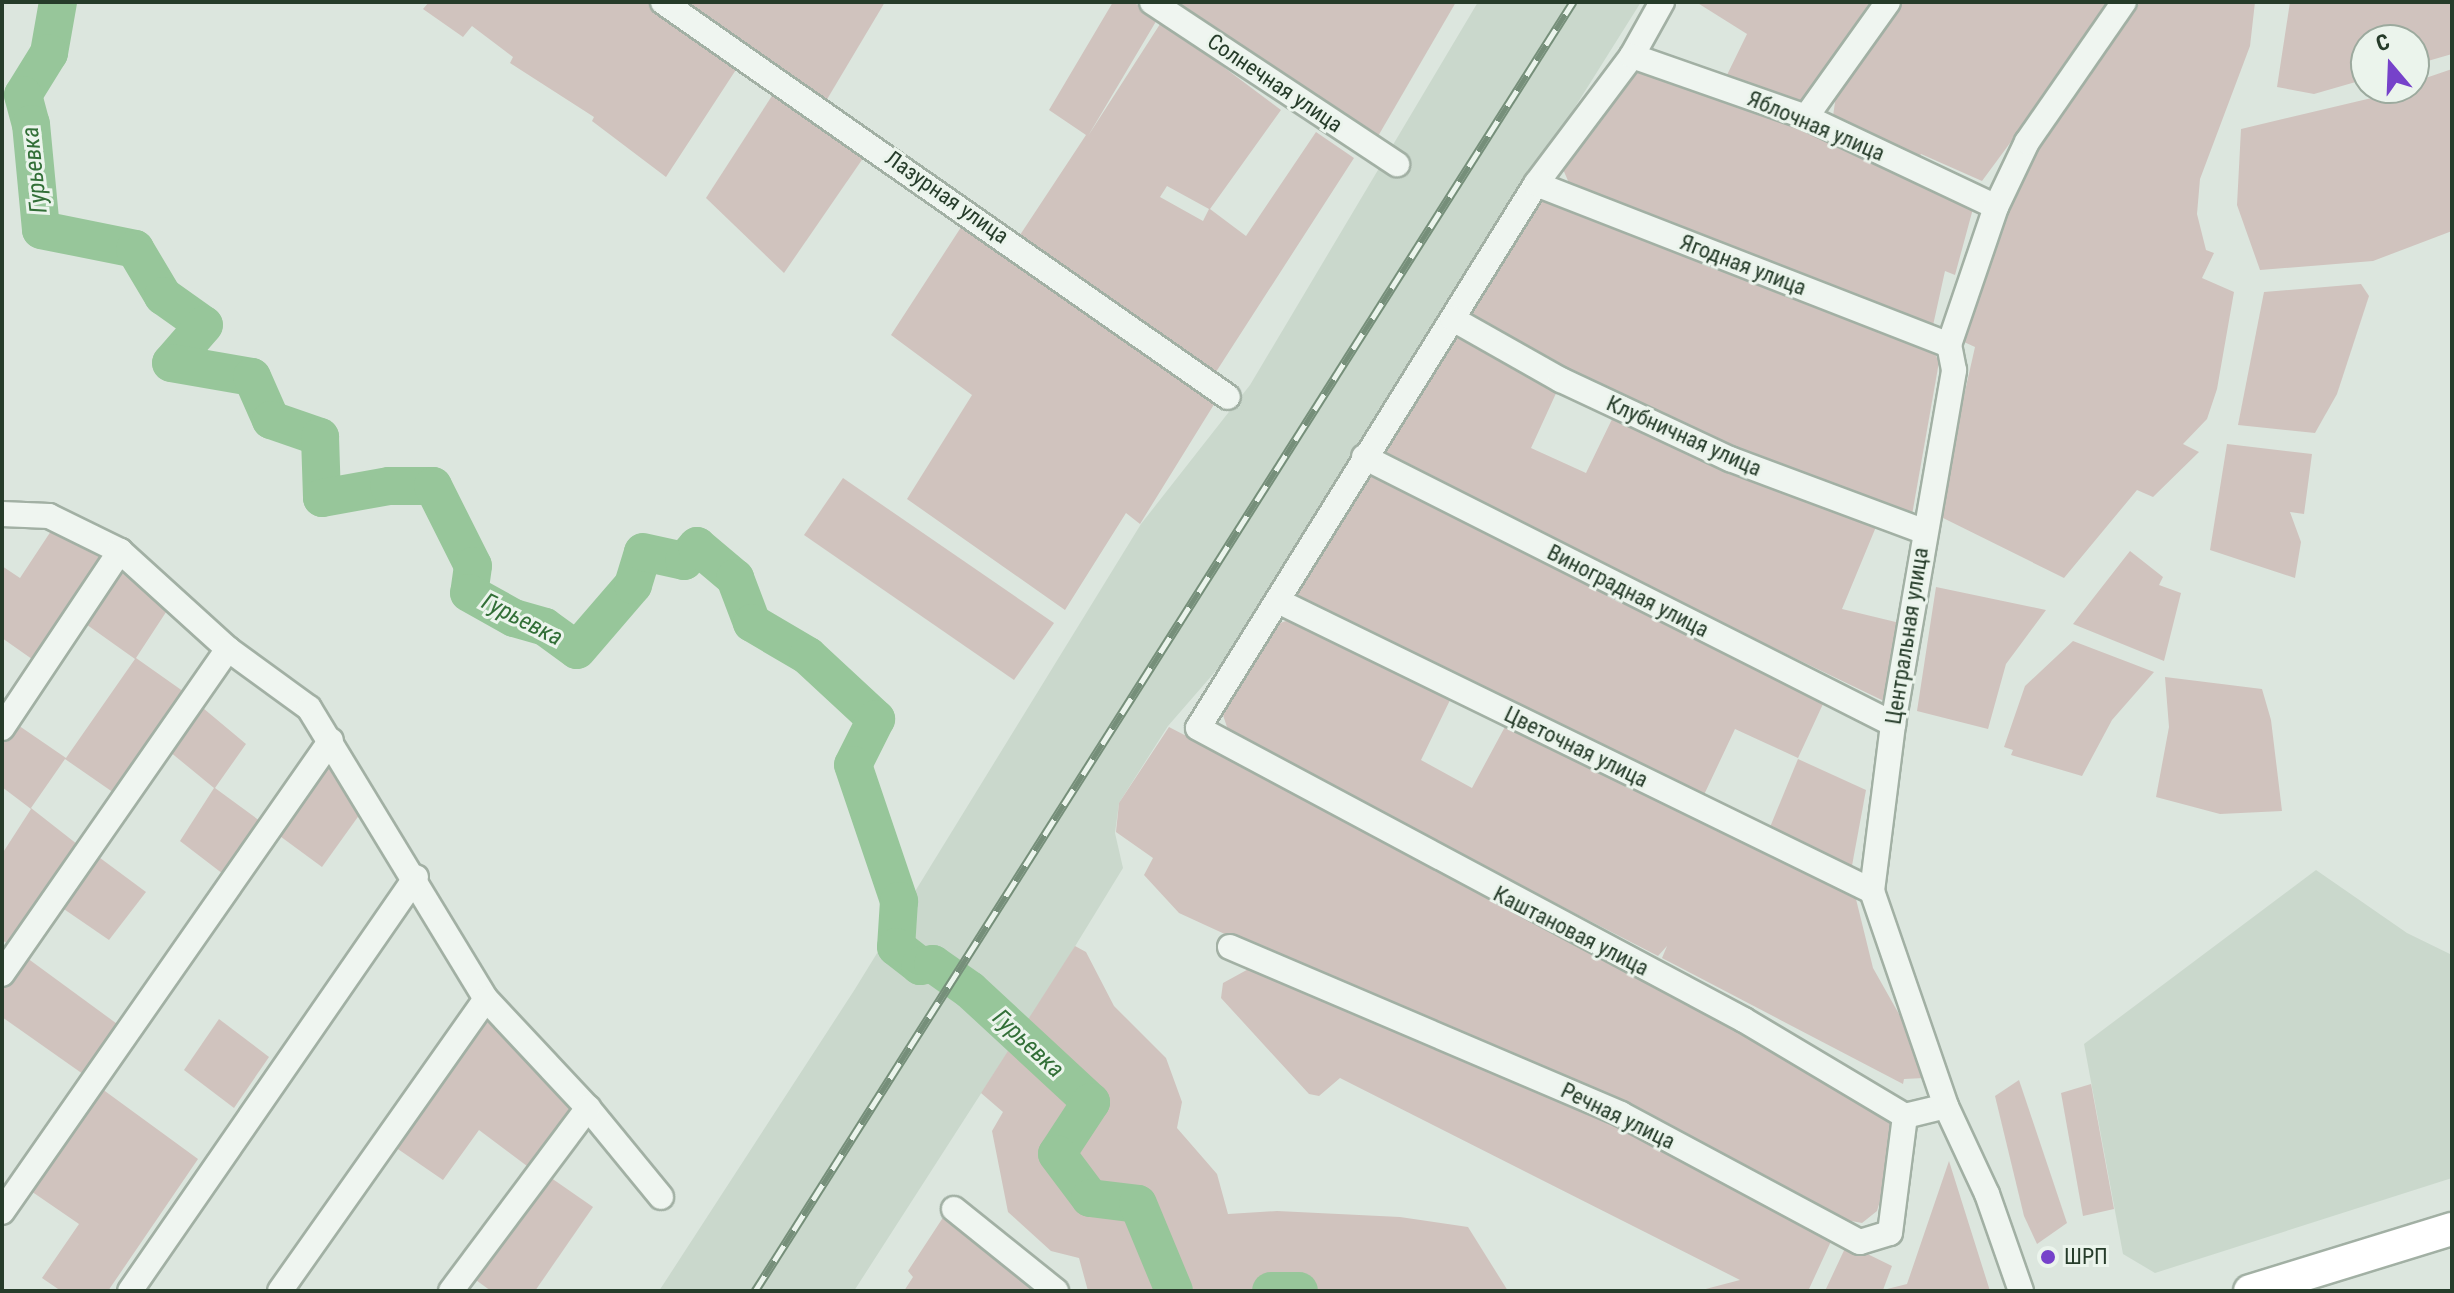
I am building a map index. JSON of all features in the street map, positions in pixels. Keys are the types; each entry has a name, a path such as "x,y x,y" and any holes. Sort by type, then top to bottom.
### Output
{"main road":[{"path":"2250,1291 2452,1229"}],"street":[{"name":"Лазурная улица","path":"663,2 1228,397"},
{"name":"Солнечная улица","path":"1152,2 1397,164"},
{"path":"1280,602 1364,457 1536,184 1632,56 1662,2"},
{"path":"1806,117 1888,2"},
{"name":"Центральная улица","path":"2021,1291 1987,1194 1946,1106 1872,891 1893,724 1954,370 1949,345 1996,207 2027,142 2124,2"},
{"name":"Яблочная улица","path":"1632,56 1806,117 1996,207"},
{"name":"Ягодная улица","path":"1536,184 1949,345"},
{"name":"Клубничная улица","path":"1453,319 1561,380 1730,459 1925,532"},
{"name":"Виноградная улица","path":"1364,457 1893,724"},
{"path":"2,514 49,516 120,551 228,649 309,708 416,877 486,999 588,1108 661,1197"},
{"path":"2,728 120,551"},
{"name":"Каштановая улица","path":"1280,602 1198,728 1744,1020 1905,1116"},
{"name":"Цветочная улица","path":"1280,602 1872,891"},
{"path":"2,974 228,649"},
{"path":"2,1212 331,740"},
{"path":"130,1291 416,877"},
{"name":"Речная улица","path":"1230,947 1621,1114 1860,1242 1890,1233 1905,1116"},
{"path":"280,1291 486,999"},
{"path":"1905,1116 1946,1106"},
{"path":"451,1291 588,1108"},
{"path":"954,1209 1056,1291"}],"shaded area":[{"path":"429,2 651,2 741,62 666,177 592,121 594,117 510,63 513,57 472,26 463,37 423,9"},
{"path":"677,2 885,2 826,101"},
{"path":"1113,2 1133,2 1158,18 1088,136 1162,21 1281,110 1210,209 1246,236 1316,132 1354,158 1214,375 1020,235 1086,135 1049,110","holes":["1167,186 1209,209 1203,221 1160,197"]},
{"path":"1168,2 1456,2 1370,150"},
{"path":"1478,2 1641,2 1234,650 1168,726 1119,803 1115,833 1123,868 1063,966 854,1291 659,1291 855,989 1141,524 1250,385"},
{"path":"1696,2 1870,2 1797,107 1726,77 1747,34"},
{"path":"1899,2 2114,2 1982,181 1921,154 1918,159 1833,116 1839,75"},
{"path":"2140,2 2255,2 2250,46 2200,179 2197,214 2206,250 2214,253 2202,278 2234,292 2217,389 2207,419 2183,444 2199,452 2153,497 2137,490 2064,578 1937,515 1975,347 1964,342 1967,306 2026,163"},
{"path":"2290,2 2452,2 2452,54 2430,60 2430,24 2350,24 2350,84 2314,94 2277,87"},
{"path":"1645,62 1974,205 1955,275 1945,271 1932,330 1572,190 1562,167 1621,76"},
{"path":"2452,69 2452,231 2373,261 2260,270 2237,205 2241,129 2350,103 2430,104 2430,77"},
{"path":"777,88 868,151 784,273 706,198"},
{"path":"1540,195 1932,348 1939,362 1912,515 1856,499 1665,417 1466,317"},
{"path":"967,218 1218,398 1140,524 1126,513 1065,610 907,499 972,395 891,335"},
{"path":"2361,284 2369,296 2337,394 2315,433 2238,425 2264,292"},
{"path":"1453,331 1558,389 1531,448 1586,473 1615,413 1878,522 1842,609 1904,624 1888,703 1382,459 1377,449"},
{"path":"2227,444 2312,454 2304,514 2290,512 2301,542 2295,578 2210,550"},
{"path":"1371,471 1829,691 1798,758 1735,729 1702,799 1298,603 1294,594"},
{"path":"843,478 1054,623 1014,680 804,535"},
{"path":"53,528 106,552 39,664 2,638 2,566 20,578"},
{"path":"2130,551 2163,577 2159,585 2181,593 2164,661 2073,624"},
{"path":"119,571 170,606 136,658 187,694 117,795 65,759 31,808 82,848 14,948 2,940 2,854 31,809 2,787 2,741 15,723 66,758 135,659 83,622"},
{"path":"1936,587 2046,610 2006,664 1988,729 1917,711"},
{"path":"1292,619 1452,696 1421,760 1472,788 1507,723 1855,895 1873,968 1908,1030 1924,1078 1904,1079 1903,1084 1662,958 1667,946 1658,956 1230,736 1223,715 1277,624"},
{"path":"2073,641 2154,672 2112,720 2082,776 2011,755 2013,750 2004,747 2025,686"},
{"path":"2165,677 2262,689 2271,720 2282,811 2220,814 2156,797 2169,727"},
{"path":"197,703 246,744 215,788 264,824 227,877 180,841 214,788 164,747"},
{"path":"1169,727 1903,1108 1885,1161 1891,1164 1877,1211 1862,1223 1846,1220 1179,913 1144,875 1153,858 1116,832 1119,803"},
{"path":"1798,759 1866,790 1851,871 1768,832"},
{"path":"329,762 365,807 322,867 273,831"},
{"path":"92,852 146,892 109,940 58,905"},
{"path":"2316,870 2407,933 2452,955 2452,1178 2155,1273 2123,1254 2084,1044"},
{"path":"1075,946 1086,952 1114,1006 1166,1058 1182,1102 1177,1128 1217,1174 1228,1214 1277,1211 1400,1217 1468,1227 1508,1291 1088,1291 1079,1258 1051,1251 1008,1212 992,1131 1003,1112 981,1093"},
{"path":"23,955 124,1029 90,1079 2,1017 2,986"},
{"path":"1254,966 1549,1088 1833,1237 1809,1289 1815,1291 1698,1291 1740,1280 1340,1078 1319,1096 1309,1094 1221,998 1223,983"},
{"path":"493,1018 574,1108 531,1169 479,1130 443,1180 392,1145 480,1019"},
{"path":"219,1019 269,1057 234,1108 184,1070"},
{"path":"2019,1080 2067,1223 2037,1244 2024,1216 1995,1096"},
{"path":"2091,1084 2114,1209 2083,1216 2061,1093"},
{"path":"98,1086 198,1159 108,1291 61,1291 42,1278 79,1224 28,1189"},
{"path":"1949,1161 1990,1291 1825,1291 1847,1244 1892,1266 1883,1290 1907,1284"},
{"path":"544,1173 593,1207 535,1291 491,1291 469,1275"},
{"path":"944,1216 977,1236 1046,1291 904,1291 913,1277 908,1271"}],"waterway":[{"name":"Гурьевка","path":"58,2 49,53 23,95 31,124 41,230 135,249 163,296 204,325 171,363 252,377 271,420 320,437 322,498 389,486 433,486 473,566 469,593 514,618 545,627 577,650 633,585 643,552 684,561 697,546 735,578 752,623 808,656 876,719 853,765 899,901 896,947 920,966 933,964 970,990 1091,1102 1057,1154 1090,1198 1138,1204 1174,1291"},
{"name":"Гурьевка","path":"1271,1291 1299,1291"}],"railway":[{"path":"755,1291 1573,2"}],"place":[{"name":"ШРП","path":"2048,1257"}]}
